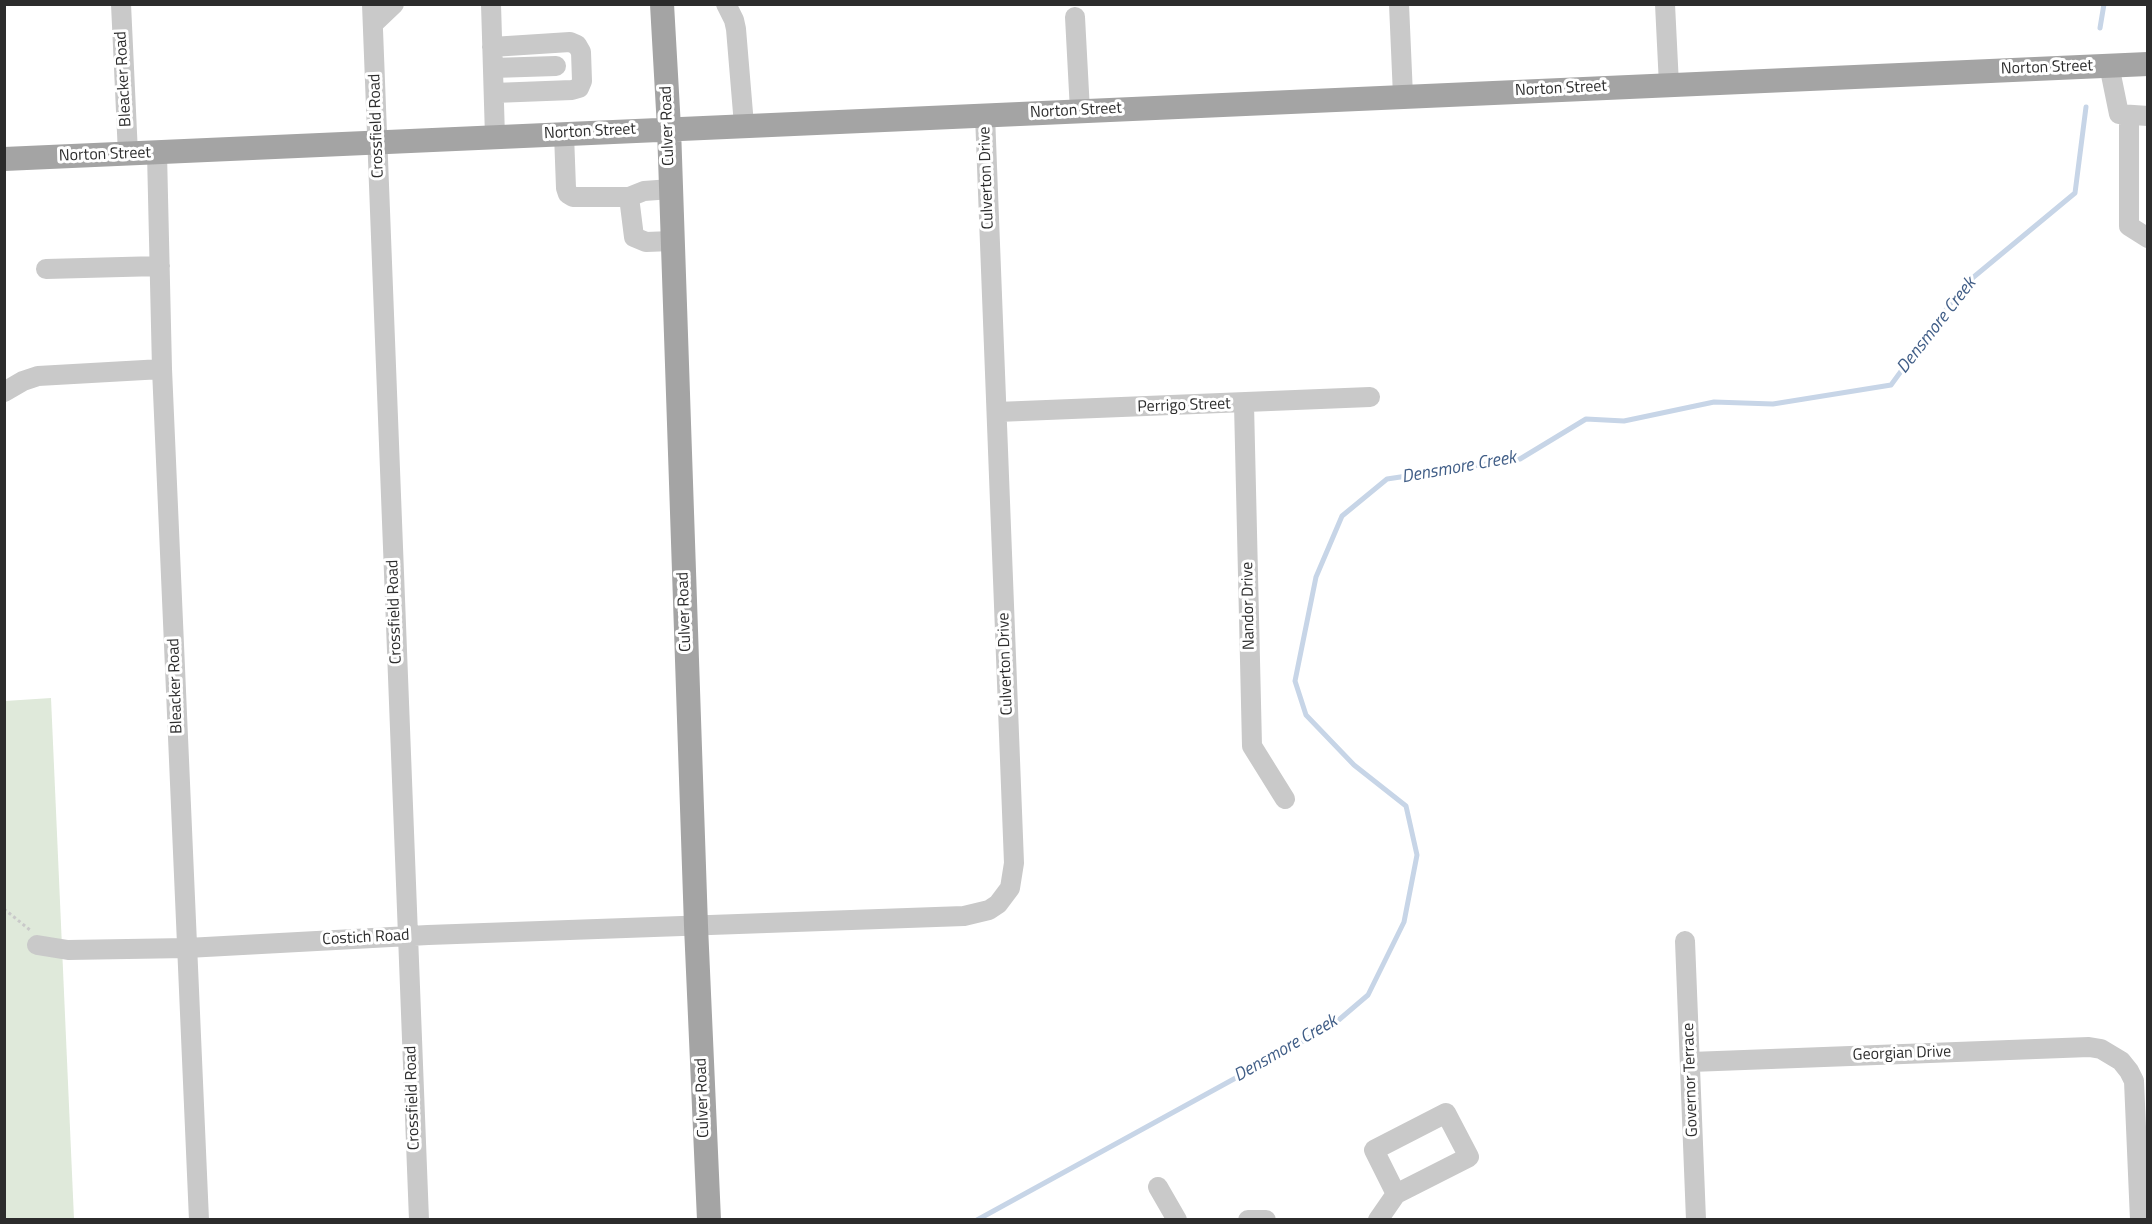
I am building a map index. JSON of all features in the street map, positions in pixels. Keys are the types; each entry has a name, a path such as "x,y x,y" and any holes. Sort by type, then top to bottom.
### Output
{"main road":[{"name":"Culver Road","path":"662,4 669,129 696,926 709,1220"},
{"name":"Norton Street","path":"4,159 2148,64"}],"street":[{"name":"Bleacker Road","path":"121,4 128,154"},
{"path":"372,14 394,4"},
{"path":"490,4 495,137"},
{"path":"726,4 736,29 744,125"},
{"path":"1400,4 1404,96"},
{"path":"1665,4 1669,85"},
{"name":"Crossfield Road","path":"372,14 406,936 419,1220"},
{"path":"1076,17 1080,111"},
{"path":"492,47 570,42 577,45 581,52 582,81 579,88 494,93"},
{"path":"2109,65 2119,114 2138,116 2129,226 2148,238"},
{"path":"493,69 556,66"},
{"name":"Culverton Drive","path":"696,926 964,916 988,910 1005,896 1010,888 1014,864 985,115"},
{"path":"564,134 566,188 568,194 573,197 629,197 644,191 671,189"},
{"name":"Bleacker Road","path":"157,153 162,369 199,1220"},
{"path":"629,197 634,237 646,242 672,241"},
{"path":"46,268 160,266"},
{"path":"4,392 23,381 38,376 162,369"},
{"name":"Perrigo Street","path":"997,412 1244,404 1370,397"},
{"name":"Nandor Drive","path":"1244,404 1252,747 1285,799"},
{"name":"Costich Road","path":"37,945 68,950 187,948 406,936 696,926"},
{"name":"Governor Terrace","path":"1685,941 1696,1220"},
{"name":"Georgian Drive","path":"1691,1062 2089,1047 2111,1054 2129,1071 2134,1081 2140,1220"},
{"path":"1378,1220 1396,1194 1469,1157 1446,1113 1374,1150 1396,1194"},
{"path":"1158,1188 1177,1220"},
{"path":"1248,1220 1266,1220"}],"green space":[{"path":"51,698 74,1219 5,1219 5,701"}],"waterway":[{"name":"Densmore Creek","path":"2100,28 2104,4"},
{"name":"Densmore Creek","path":"977,1220 1334,1024 1368,995 1404,922 1417,855 1406,806 1354,765 1306,715 1295,681 1316,577 1342,516 1387,479 1520,459 1586,419 1624,421 1714,402 1773,404 1891,385 1964,285 2075,193 2086,107"}]}
